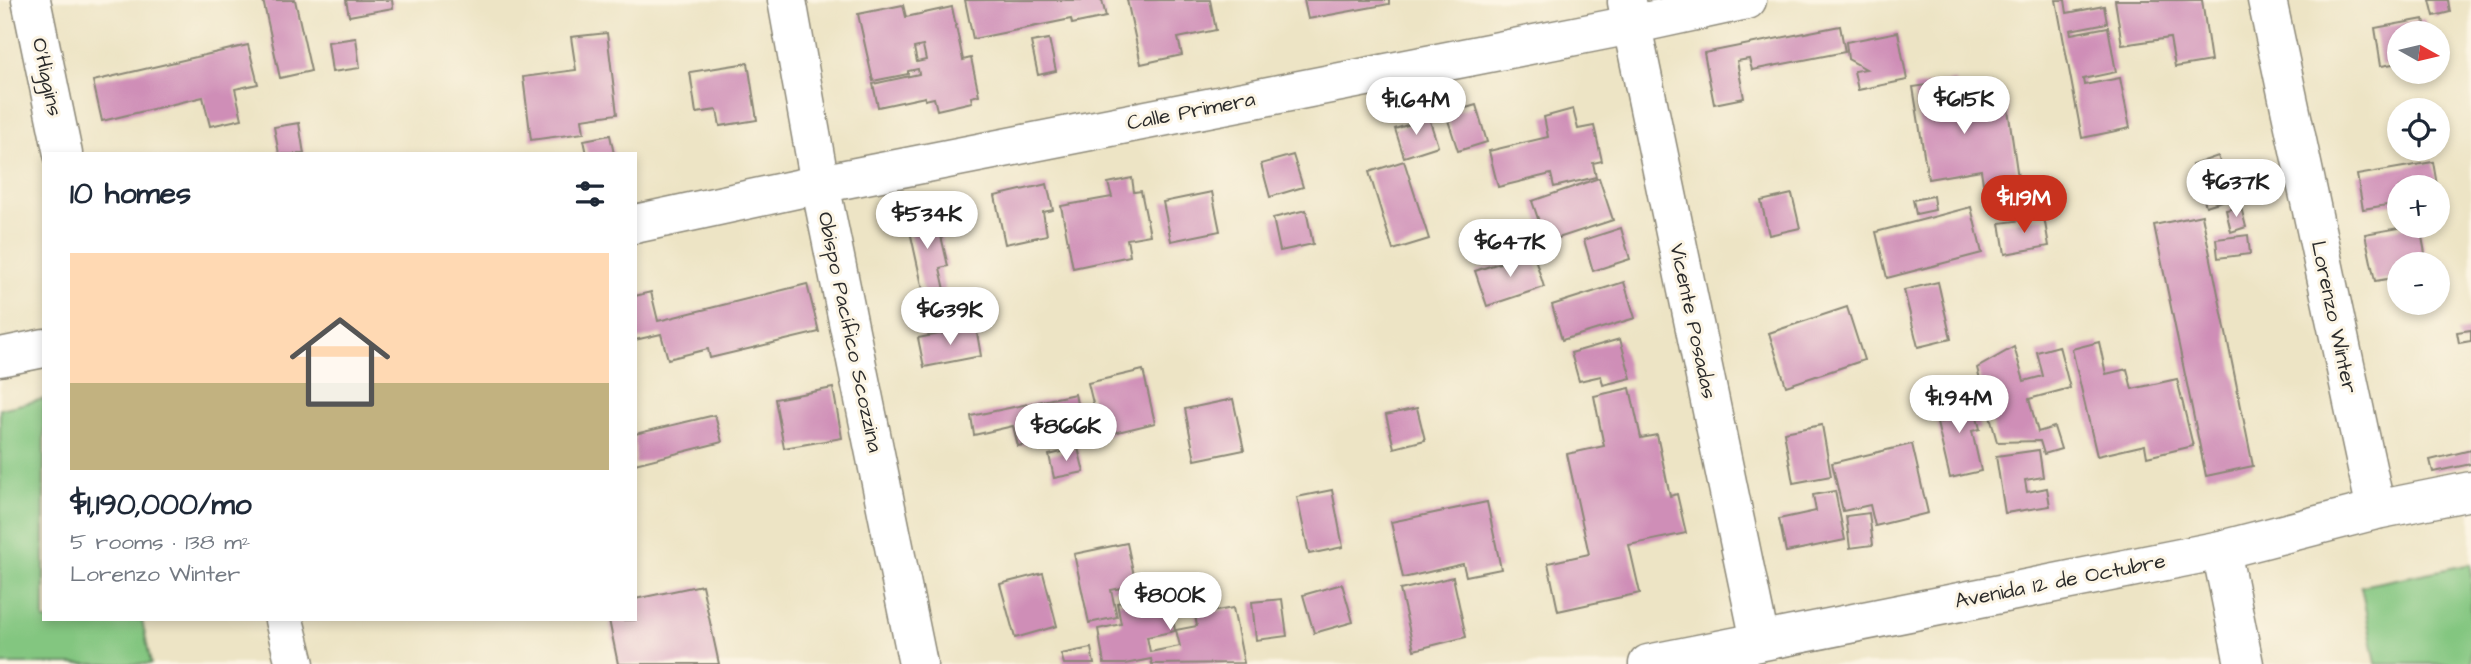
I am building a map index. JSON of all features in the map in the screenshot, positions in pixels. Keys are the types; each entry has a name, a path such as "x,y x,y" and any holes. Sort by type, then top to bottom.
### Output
{"street":[{"name":"O'Higgins","path":"31,0 63,152"},
{"name":"Obispo Pacífico Scozzina","path":"787,0 820,184 918,664"},
{"name":"Calle Primera","path":"637,224 1629,13 1747,0"},
{"name":"Lorenzo Winter","path":"2267,0 2376,510"},
{"name":"Vicente Posadas","path":"1629,13 1760,641"},
{"path":"0,357 42,348"},
{"name":"Avenida 12 de Octubre","path":"1648,664 2221,550 2376,510 2471,491"},
{"path":"2221,550 2244,664"},
{"path":"284,621 295,664"}],"green space":[{"path":"42,399 42,621 142,621 151,664 0,664 0,409"},
{"path":"2471,564 2471,664 2376,664 2361,586"}],"building":[{"path":"263,0 295,0 311,71 280,78"},
{"path":"346,0 392,0 393,8 349,16"},
{"path":"965,0 1102,0 1106,17 1072,24 1071,19 973,39"},
{"path":"1127,0 1210,0 1216,30 1178,38 1182,55 1141,64"},
{"path":"1304,0 1389,0 1389,4 1308,19"},
{"path":"2056,0 2065,0 2067,13 2104,6 2107,23 2070,30 2071,34 2108,27 2116,72 2083,79 2084,85 2120,78 2130,128 2082,138"},
{"path":"2115,0 2202,0 2211,61 2175,67 2170,38 2122,45"},
{"path":"2430,0 2448,0 2450,12 2434,16"},
{"path":"903,5 906,17 952,7 963,60 971,58 979,95 971,97 972,102 937,110 934,98 925,100 925,97 878,107 873,84 919,74 918,69 908,71 908,74 873,81 858,14","holes":["923,46 926,60 917,62 914,48"]},
{"path":"1840,26 1845,52 1752,70 1749,59 1737,61 1744,98 1714,104 1704,53"},
{"path":"2387,26 2387,65 2381,66 2375,28"},
{"path":"1898,32 1907,80 1858,90 1854,71 1866,69 1848,59 1846,42"},
{"path":"607,33 617,114 582,119 584,133 531,140 523,77 576,70 571,37"},
{"path":"356,38 360,68 332,72 328,42"},
{"path":"1049,39 1056,71 1038,75 1031,42"},
{"path":"248,45 258,84 235,89 242,119 210,126 203,97 102,121 93,81"},
{"path":"748,63 757,120 720,126 717,110 696,113 690,72"},
{"path":"1955,81 1959,110 2007,102 2018,178 1983,183 1981,170 1928,179 1913,87"},
{"path":"1476,105 1487,142 1458,151 1446,114"},
{"path":"1573,109 1578,129 1594,126 1602,161 1593,163 1596,177 1554,187 1551,174 1498,187 1489,151 1548,137 1544,117"},
{"path":"1429,118 1438,146 1404,157 1395,129"},
{"path":"299,123 304,152 279,152 274,127"},
{"path":"610,135 614,152 587,152 584,140"},
{"path":"1293,155 1303,187 1270,197 1261,164"},
{"path":"2218,156 2232,198 2206,206 2192,165"},
{"path":"1404,161 1429,239 1393,250 1369,172"},
{"path":"2433,162 2435,175 2387,175 2387,205 2363,209 2357,175"},
{"path":"1132,178 1134,192 1141,191 1150,235 1127,239 1130,256 1073,268 1061,206 1112,197 1108,183"},
{"path":"1599,178 1613,220 1546,242 1532,201"},
{"path":"1047,184 1053,210 1043,212 1047,235 1005,244 995,196"},
{"path":"1212,192 1220,231 1171,241 1163,202"},
{"path":"1792,194 1800,228 1769,235 1761,201"},
{"path":"1933,196 1935,210 1916,214 1913,200"},
{"path":"1971,207 1982,253 1887,278 1876,232"},
{"path":"2241,207 2246,227 2231,232 2226,210"},
{"path":"935,210 948,266 940,268 946,294 925,299 910,231 902,233 899,218"},
{"path":"1306,210 1313,244 1280,251 1273,218"},
{"path":"2202,215 2253,466 2206,476 2154,225"},
{"path":"2044,217 2049,246 2005,254 2000,223"},
{"path":"1621,228 1630,259 1593,271 1584,240"},
{"path":"2387,230 2387,238 2422,238 2425,252 2387,252 2387,279 2375,281 2365,234"},
{"path":"2248,235 2250,254 2218,258 2216,239"},
{"path":"1533,252 1544,287 1487,306 1475,271"},
{"path":"1624,282 1635,318 1562,340 1552,305"},
{"path":"1938,282 1951,339 1918,347 1904,290"},
{"path":"807,284 819,332 710,358 708,349 668,359 661,334 637,340 637,296 651,292 658,321"},
{"path":"1847,307 1864,360 1786,386 1769,333"},
{"path":"976,327 981,356 924,367 918,338"},
{"path":"2471,330 2471,341 2459,343 2457,332"},
{"path":"1620,339 1631,378 1603,385 1601,376 1579,381 1571,353"},
{"path":"2099,342 2106,374 2127,369 2132,389 2177,379 2193,446 2147,457 2145,445 2097,456 2072,349"},
{"path":"2059,346 2070,388 2029,399 2038,432 2054,427 2061,449 2044,454 2040,441 1997,442 1977,368 2014,347 2024,381 2043,376 2037,352"},
{"path":"1143,370 1155,423 1101,436 1088,383"},
{"path":"833,388 842,438 784,448 775,399"},
{"path":"1630,388 1641,438 1657,435 1670,496 1677,494 1686,533 1629,545 1640,593 1558,611 1548,563 1589,554 1567,454 1604,446 1594,396"},
{"path":"1971,393 1980,429 1972,431 1981,471 1950,478 1937,423 1950,420 1948,410 1938,412 1935,401"},
{"path":"1075,394 1083,433 1018,446 1013,426 974,435 971,416"},
{"path":"1233,399 1244,450 1195,460 1185,409"},
{"path":"1417,408 1425,440 1394,448 1386,415"},
{"path":"715,415 722,442 637,463 637,434"},
{"path":"1822,425 1831,476 1793,483 1784,432"},
{"path":"1912,444 1928,513 1875,526 1870,505 1843,511 1832,463"},
{"path":"1078,448 1084,472 1054,478 1049,455"},
{"path":"2039,450 2043,477 2025,480 2027,492 2047,488 2050,506 2005,513 1996,456"},
{"path":"2471,450 2471,464 2433,472 2430,460"},
{"path":"1332,490 1343,547 1309,554 1297,497"},
{"path":"1835,491 1845,540 1786,552 1779,519 1816,511 1813,495"},
{"path":"1487,502 1501,569 1466,576 1463,564 1403,578 1391,522"},
{"path":"1869,513 1873,545 1850,548 1846,516"},
{"path":"1127,543 1136,585 1111,590 1117,617 1089,623 1074,554"},
{"path":"1043,573 1057,626 1015,638 1000,584"},
{"path":"1453,577 1466,637 1414,650 1400,590"},
{"path":"1166,583 1168,592 1188,588 1192,610 1172,613 1175,631 1147,637 1150,652 1180,646 1176,630 1197,626 1195,615 1233,608 1244,663 1152,664 1151,659 1125,664 1104,664 1098,629 1121,624 1117,603 1139,598 1138,588"},
{"path":"1342,584 1353,622 1314,633 1303,595"},
{"path":"702,585 719,664 618,664 609,621 637,621 637,599"},
{"path":"1282,599 1287,636 1256,640 1252,602"},
{"path":"1091,648 1094,664 1064,664 1061,654"}]}
